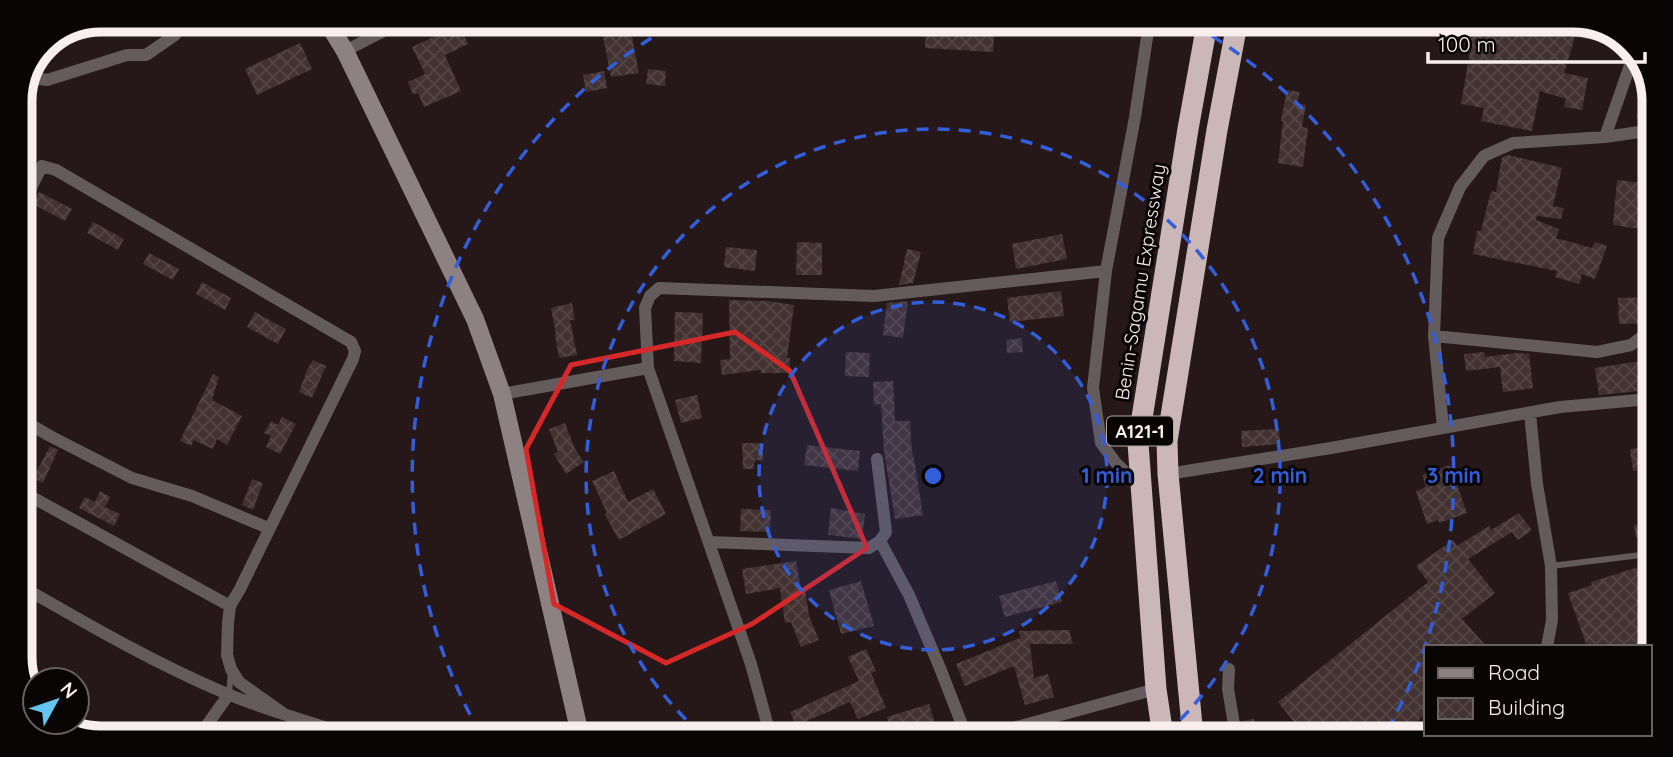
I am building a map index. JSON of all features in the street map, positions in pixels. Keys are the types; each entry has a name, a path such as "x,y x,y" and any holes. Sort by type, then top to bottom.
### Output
{"highway":[{"name":"Benin-Sagamu Expressway","path":"1162,726 1156,689 1138,443 1206,32"},
{"name":"A121-1","path":"1192,726 1167,442 1235,32"}],"street":[{"path":"36,78 47,80 127,55 146,55 176,32"},
{"path":"333,32 475,319 502,394 578,726"},
{"path":"345,51 381,32"},
{"path":"1140,488 1101,443 1093,388 1106,271 1148,32"},
{"path":"1605,137 1631,63"},
{"path":"1444,427 1434,336 1438,239 1460,187 1484,156 1513,143 1641,132"},
{"path":"32,186 42,166 56,170 351,342 355,351 353,359 230,606 227,655 231,669 239,682 284,713"},
{"path":"768,726 751,664 648,369 645,308 650,296 659,288 874,296 1106,271"},
{"path":"1434,336 1597,352 1631,345 1641,337"},
{"path":"502,394 648,369"},
{"path":"1168,474 1560,407 1642,400"},
{"path":"1530,413 1537,484 1551,566 1552,620 1547,645"},
{"path":"32,426 132,478 192,496 268,528"},
{"path":"709,542 869,548 880,541 886,532 877,459"},
{"path":"32,497 230,606"},
{"path":"880,541 909,595 962,726"},
{"path":"32,592 116,640 229,694 322,726"},
{"path":"1229,669 1228,689 1234,726"},
{"path":"1020,726 1156,689"},
{"path":"206,726 229,694"}],"lane":[{"path":"1551,566 1642,555"},
{"path":"229,694 231,669"}],"highlighted area":[{"path":"735,332 790,371 867,548 752,624 666,663 554,604 526,449 571,365"}],"building":[{"path":"444,32 462,32 468,44 445,55 461,91 424,107 418,93 413,94 408,82 425,74 412,47"},
{"path":"602,32 631,32 639,73 611,77"},
{"path":"926,32 994,32 993,52 925,48"},
{"path":"1432,32 1572,32 1586,33 1611,43 1575,37 1564,73 1588,78 1582,110 1564,107 1566,99 1540,91 1532,131 1481,121 1484,108 1461,104 1472,40 1432,36"},
{"path":"300,43 312,69 257,95 245,69"},
{"path":"648,69 666,71 665,86 646,84"},
{"path":"604,71 607,88 586,92 583,75"},
{"path":"1287,90 1300,92 1297,103 1306,105 1302,127 1308,128 1303,167 1278,163 1281,121"},
{"path":"1641,102 1641,118 1636,118"},
{"path":"1508,155 1562,168 1553,206 1564,208 1561,219 1537,216 1536,220 1559,229 1556,238 1592,248 1595,242 1607,246 1595,279 1582,274 1579,284 1555,277 1557,271 1473,254 1477,231 1481,231 1491,191 1496,192 1502,157"},
{"path":"1617,180 1641,183 1641,229 1613,225"},
{"path":"39,192 72,209 65,221 33,204"},
{"path":"93,222 124,239 118,250 87,233"},
{"path":"1062,234 1067,259 1016,269 1012,244"},
{"path":"797,242 822,243 822,275 796,275"},
{"path":"726,247 757,250 755,271 724,267"},
{"path":"907,249 921,252 913,283 899,285"},
{"path":"149,253 179,269 173,280 143,264"},
{"path":"202,282 231,298 225,310 196,294"},
{"path":"1061,291 1064,316 1010,322 1007,298"},
{"path":"1641,297 1641,323 1619,324 1618,298"},
{"path":"729,300 794,305 787,358 790,358 790,373 761,373 761,370 722,375 720,360 730,359"},
{"path":"908,301 903,338 883,335 887,303"},
{"path":"572,303 575,320 570,320 577,355 559,358 551,308"},
{"path":"255,312 286,329 278,344 247,327"},
{"path":"675,312 703,313 701,363 674,361"},
{"path":"1022,338 1023,352 1007,353 1006,340"},
{"path":"846,352 870,353 869,377 845,376"},
{"path":"1484,352 1485,357 1529,354 1533,388 1503,392 1500,367 1466,371 1464,354"},
{"path":"313,360 326,366 312,398 299,392"},
{"path":"1641,361 1642,391 1599,395 1595,368"},
{"path":"213,374 219,377 212,400 242,416 227,445 217,439 213,449 193,440 192,446 180,441"},
{"path":"893,381 895,421 910,421 912,453 923,515 895,519 884,451 881,404 874,405 873,382"},
{"path":"697,395 702,418 681,423 675,400"},
{"path":"282,417 296,424 280,454 266,447 271,436 264,433 271,421 278,425"},
{"path":"565,423 575,449 584,462 566,474 554,454 558,452 549,429"},
{"path":"1279,429 1280,444 1242,447 1241,431"},
{"path":"742,443 763,443 763,461 755,460 753,469 743,469"},
{"path":"807,445 860,451 858,471 804,465"},
{"path":"50,446 58,450 43,483 33,478"},
{"path":"1642,447 1642,470 1633,471 1630,449"},
{"path":"1450,465 1467,513 1439,523 1438,520 1427,524 1416,491 1426,487 1422,475"},
{"path":"614,471 628,502 653,489 666,514 619,540 605,515 607,513 592,481"},
{"path":"252,479 263,483 253,510 242,505"},
{"path":"100,491 110,497 105,507 120,514 114,526 79,508 85,497 95,502"},
{"path":"831,508 865,514 862,539 828,535"},
{"path":"741,509 771,510 770,532 740,531"},
{"path":"1519,513 1532,530 1518,540 1512,532 1468,559 1495,593 1462,619 1485,645 1424,645 1424,716 1415,723 1417,726 1297,726 1278,702 1428,582 1416,566 1453,540 1457,546 1489,526 1491,530"},
{"path":"1642,524 1642,538 1636,538 1634,525"},
{"path":"796,561 801,589 805,589 809,616 819,640 801,647 791,622 785,623 780,588 746,594 742,569"},
{"path":"1642,566 1642,645 1586,645 1568,593 1592,585 1591,582"},
{"path":"861,581 874,626 841,634 829,590"},
{"path":"1056,581 1062,602 1005,617 999,596"},
{"path":"1069,630 1073,644 1030,644 1034,678 1048,674 1054,697 1025,705 1014,666 965,686 956,664 1020,638 1019,631"},
{"path":"866,649 876,671 871,673 886,708 858,719 850,702 796,726 790,712 859,681 848,657"},
{"path":"929,704 935,724 890,726 887,717"},
{"path":"1254,719 1256,726 1243,726 1242,721"}]}
